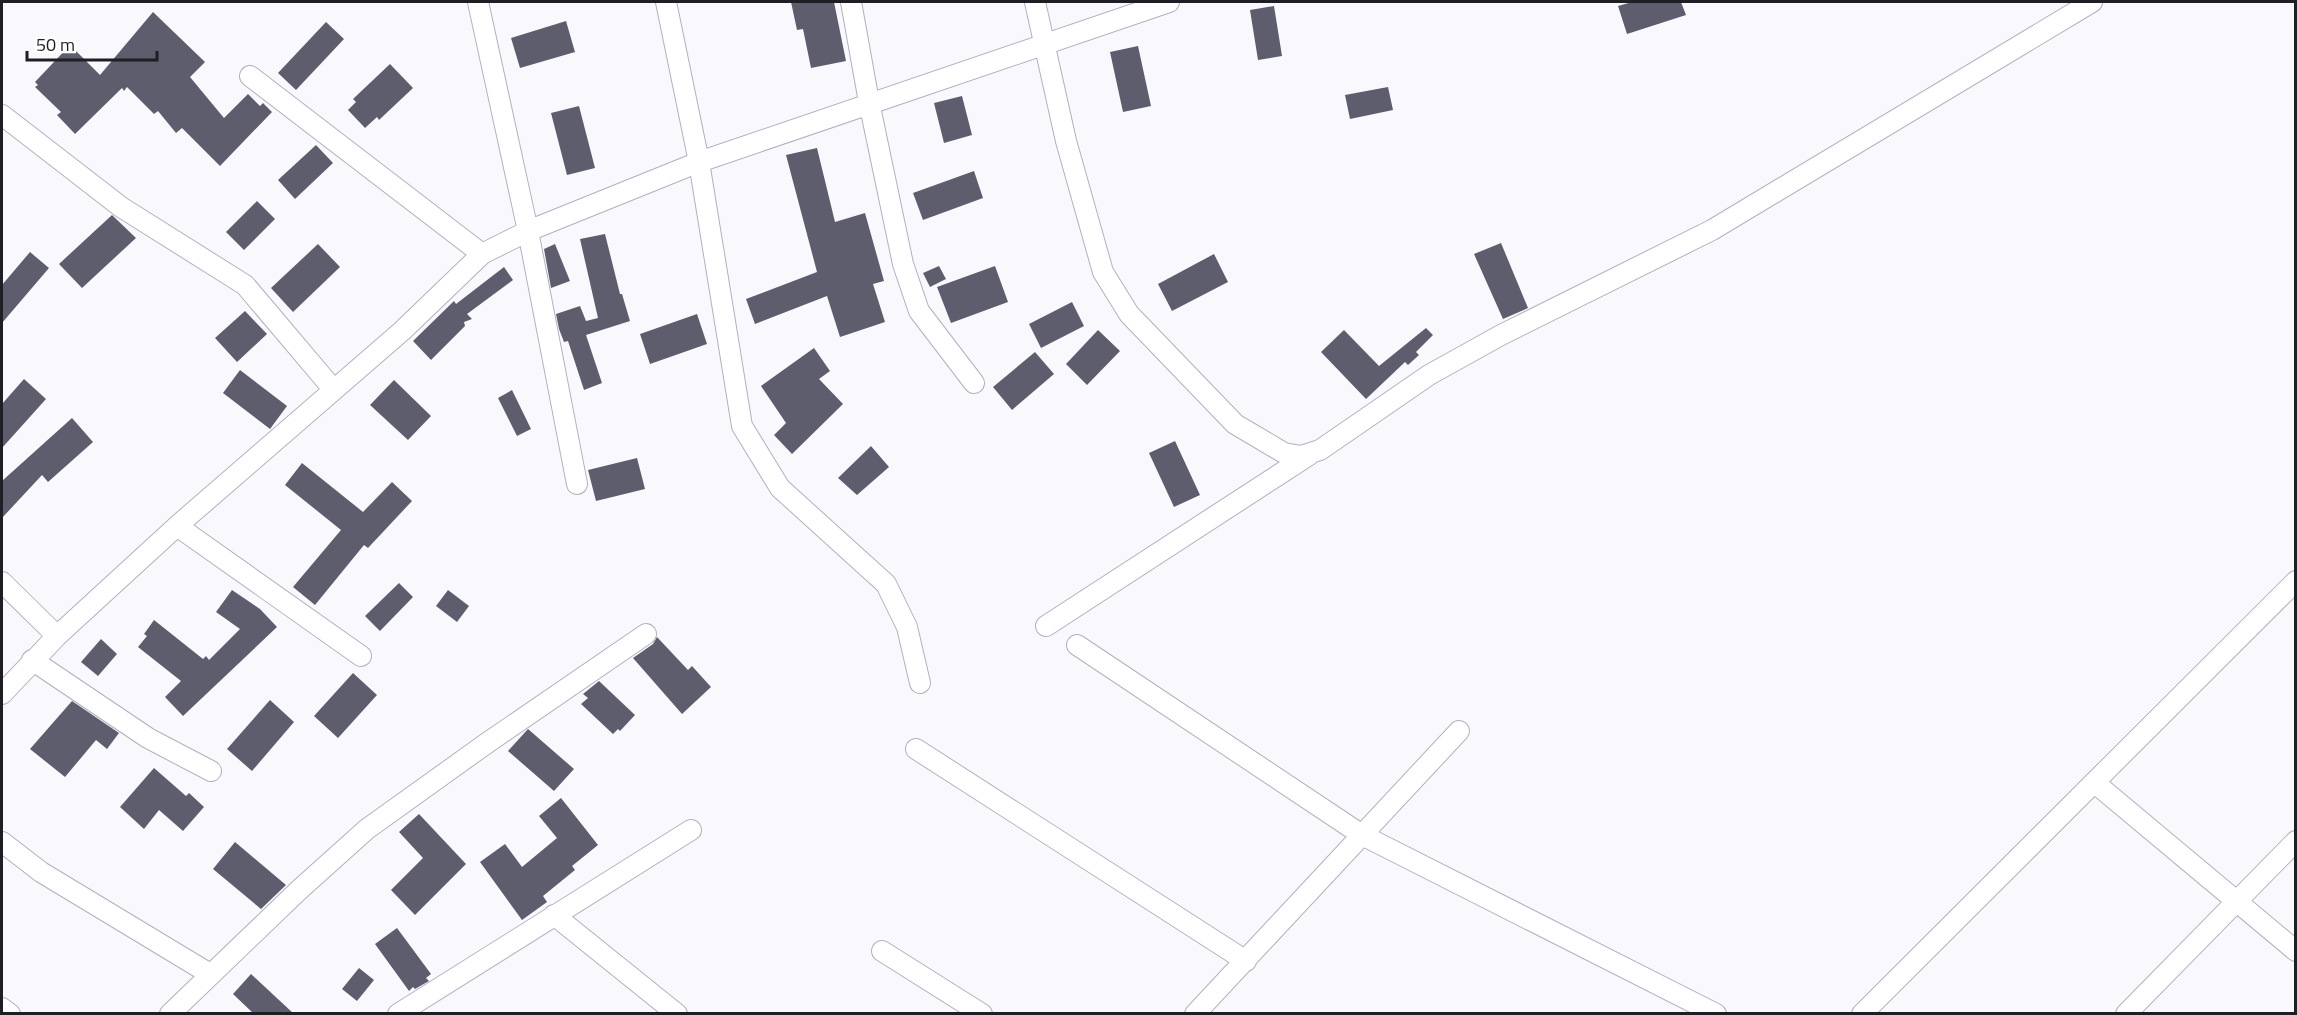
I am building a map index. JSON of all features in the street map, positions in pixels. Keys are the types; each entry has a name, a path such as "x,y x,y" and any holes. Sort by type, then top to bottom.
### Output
{"street":[{"path":"478,2 528,231 577,484"},
{"path":"666,2 699,162 742,426 780,488 886,584 907,627 920,683"},
{"path":"851,2 869,102 903,264 919,311 974,383"},
{"path":"1035,2 1066,141 1103,272 1129,314 1235,424 1284,453 1312,454"},
{"path":"2,694 57,636 177,526 402,331 482,254 528,231 699,162 869,102 1170,2"},
{"path":"1046,626 1312,454 1429,375 1502,335 1712,230 2092,2"},
{"path":"250,76 482,254"},
{"path":"2,115 121,207 244,285 333,389"},
{"path":"177,526 361,656"},
{"path":"1862,1014 2096,783 2295,581"},
{"path":"2,582 57,636"},
{"path":"170,1014 367,829 646,634"},
{"path":"1077,645 1362,835 1716,1014"},
{"path":"32,660 148,738 211,771"},
{"path":"1195,1014 1458,731"},
{"path":"916,749 1246,961"},
{"path":"2096,783 2295,951"},
{"path":"398,1014 691,830"},
{"path":"2126,1014 2295,841"},
{"path":"2,842 41,872 210,975"},
{"path":"554,915 676,1014"},
{"path":"882,951 982,1014"},
{"path":"2,1008 10,1014"}],"building":[{"path":"791,2 834,2 846,61 811,68 803,29 797,30"},
{"path":"1632,2 1681,2 1686,15 1627,34 1618,6"},
{"path":"1274,6 1282,56 1258,60 1250,10"},
{"path":"153,12 205,62 190,77 224,118 248,94 260,106 263,103 272,112 220,166 182,128 176,133 158,111 154,114 127,87 124,91 122,88 75,134 57,115 61,112 35,87 38,85 35,82 70,45 100,75"},
{"path":"566,21 575,52 520,68 511,38"},
{"path":"326,22 344,39 296,90 278,73"},
{"path":"1138,46 1151,106 1123,112 1110,52"},
{"path":"390,64 413,88 379,120 377,117 365,128 348,110 356,102 353,99"},
{"path":"1388,87 1393,110 1350,119 1345,95"},
{"path":"962,96 972,135 944,143 934,103"},
{"path":"579,106 595,168 567,175 551,113"},
{"path":"316,145 333,163 295,199 278,180"},
{"path":"817,148 835,222 865,213 884,281 873,284 885,322 840,337 827,296 755,324 746,299 817,272 786,155"},
{"path":"974,171 983,198 923,220 913,193"},
{"path":"257,201 275,219 244,250 226,232"},
{"path":"112,215 136,238 82,288 59,264"},
{"path":"605,234 620,294 622,294 630,321 586,335 602,383 584,390 568,341 564,342 559,329 556,314 580,306 586,321 598,318 580,239"},
{"path":"1501,243 1528,308 1503,319 1474,254"},
{"path":"318,244 340,267 293,312 271,288"},
{"path":"555,244 570,281 551,288 544,249"},
{"path":"30,252 49,268 2,323 2,285"},
{"path":"1214,254 1228,282 1172,311 1158,284"},
{"path":"939,266 946,279 930,287 923,273"},
{"path":"995,266 1008,302 951,323 937,287"},
{"path":"504,267 513,280 467,314 472,319 464,322 465,326 431,360 413,341 454,301 456,304"},
{"path":"1072,302 1084,326 1041,348 1029,324"},
{"path":"245,311 267,334 237,362 215,338"},
{"path":"697,314 707,344 650,364 640,334"},
{"path":"1426,328 1433,335 1416,352 1419,355 1408,365 1405,362 1366,399 1321,352 1344,330 1379,366"},
{"path":"1098,330 1120,351 1087,385 1066,364"},
{"path":"814,348 830,371 819,379 843,404 792,454 774,435 786,423 761,386"},
{"path":"1035,352 1054,374 1012,410 993,387"},
{"path":"240,370 287,406 270,429 223,393"},
{"path":"24,379 46,399 2,448 2,404"},
{"path":"394,380 431,416 408,440 370,405"},
{"path":"512,390 531,429 517,436 498,398"},
{"path":"72,418 93,442 48,482 42,475 2,518 2,481"},
{"path":"1175,441 1200,495 1174,507 1149,453"},
{"path":"871,446 889,467 857,495 838,478"},
{"path":"637,458 645,489 596,501 588,470"},
{"path":"302,463 363,512 392,482 412,501 368,548 364,545 315,605 293,587 341,530 285,485"},
{"path":"399,583 413,597 380,631 365,616"},
{"path":"232,590 260,609 277,627 183,716 165,697 181,681 138,647 147,636 144,634 154,620 203,659 206,656 209,660 240,629 216,612"},
{"path":"448,590 469,606 457,622 436,606"},
{"path":"657,637 688,670 692,666 711,687 682,714 633,658 653,644"},
{"path":"101,639 117,654 98,676 81,662"},
{"path":"353,673 377,695 338,738 314,716"},
{"path":"599,681 635,715 620,731 618,729 613,734 581,704 588,698 583,694"},
{"path":"270,700 294,722 252,771 227,749"},
{"path":"72,701 119,733 107,749 96,740 65,777 30,749"},
{"path":"528,729 574,769 554,791 508,751"},
{"path":"154,768 186,796 189,793 204,807 183,831 159,810 144,829 120,807"},
{"path":"561,798 598,845 572,866 575,870 543,896 547,902 522,920 480,862 505,844 522,867 557,838 539,816"},
{"path":"419,814 466,864 415,915 391,890 423,858 399,832"},
{"path":"235,842 286,885 261,909 213,869"},
{"path":"397,928 431,974 426,978 429,981 409,991 375,944"},
{"path":"359,968 374,980 357,1001 342,989"},
{"path":"251,974 294,1014 254,1014 233,994"}]}
